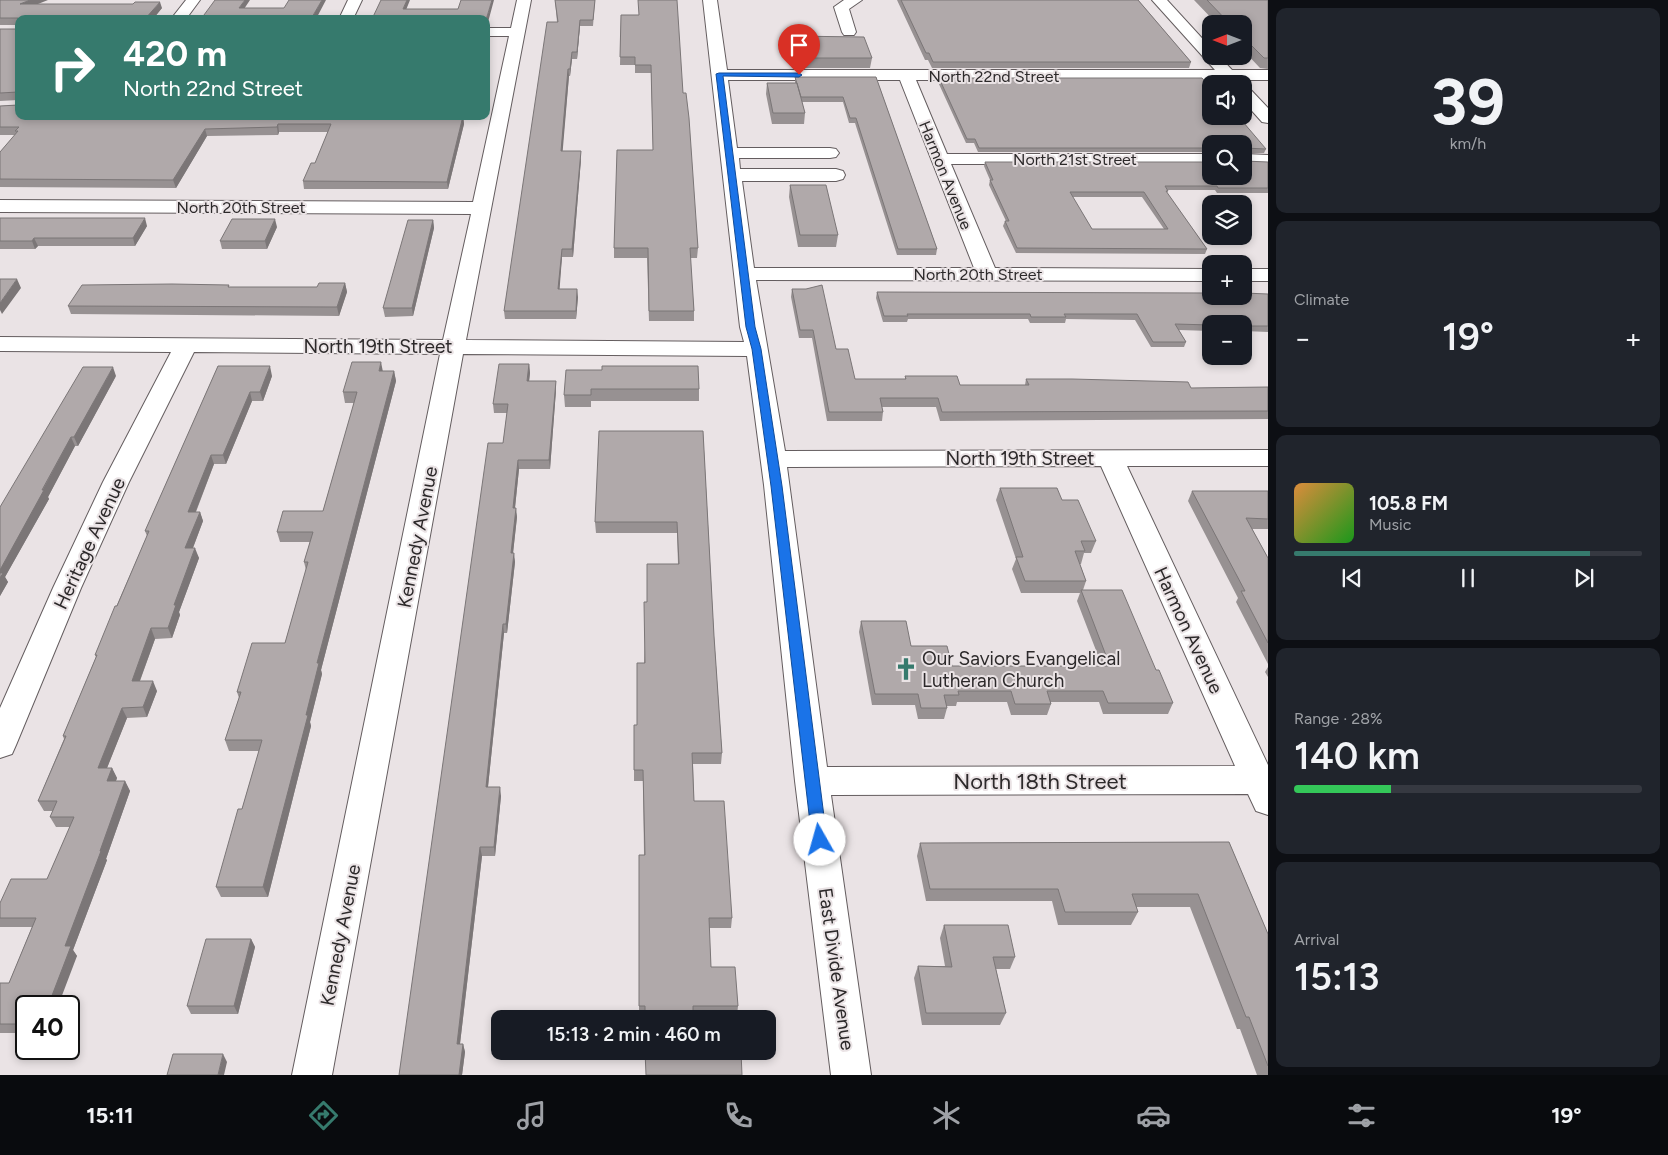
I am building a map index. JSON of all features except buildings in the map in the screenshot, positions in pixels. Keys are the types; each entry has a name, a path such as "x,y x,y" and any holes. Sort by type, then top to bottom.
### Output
{"street":[{"path":"181,15 193,0"},
{"path":"348,15 355,0"},
{"name":"Kennedy Avenue","path":"312,1075 482,208 494,109 517,32 524,0"},
{"name":"East Divide Avenue","path":"710,0 719,74 733,149 744,274 773,459 812,781 851,1075"},
{"path":"849,32 841,7 855,0"},
{"path":"1159,0 1228,75"},
{"path":"490,32 517,32"},
{"name":"North 22nd Street","path":"719,74 1202,80"},
{"name":"Harmon Avenue","path":"906,75 987,274"},
{"name":"North 22nd Street","path":"1252,77 1268,75"},
{"path":"1252,101 1268,118"},
{"path":"733,149 830,152"},
{"path":"733,149 836,175"},
{"name":"North 21st Street","path":"939,159 1202,159"},
{"path":"1252,160 1268,160"},
{"name":"North 20th Street","path":"0,206 482,208"},
{"name":"North 20th Street","path":"744,274 1202,275"},
{"path":"1252,275 1268,275"},
{"name":"North 19th Street","path":"0,344 757,349"},
{"name":"Heritage Avenue","path":"0,745 67,588 116,482 186,345"},
{"name":"Harmon Avenue","path":"1110,458 1265,787"},
{"name":"North 19th Street","path":"773,459 1268,458"},
{"name":"North 18th Street","path":"812,781 1265,787"}],"place":[{"name":"Our Saviors Evangelical Lutheran Church","path":"906,669"}],"route":[{"path":"799,75 719,74 751,327 757,349 776,486 820,840"}]}
